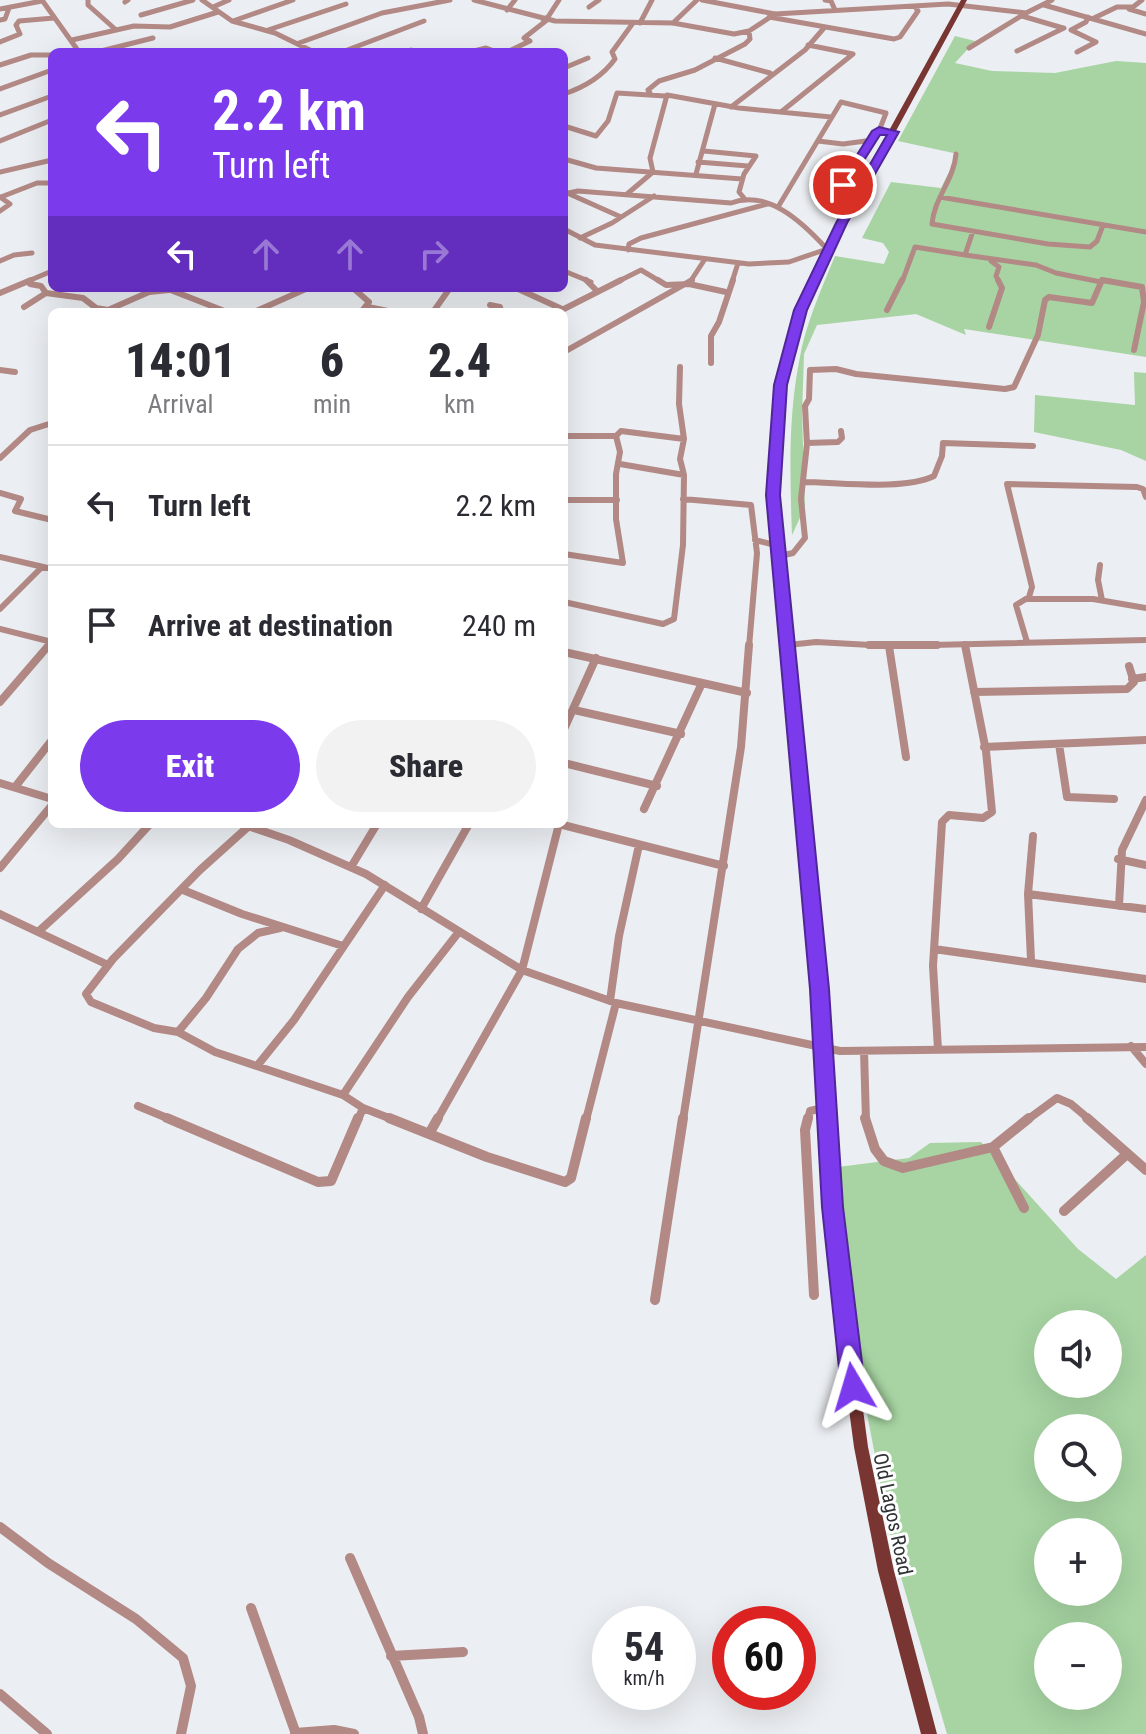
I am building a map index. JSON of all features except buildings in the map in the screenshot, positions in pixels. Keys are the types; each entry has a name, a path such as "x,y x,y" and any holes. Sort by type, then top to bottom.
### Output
{"main road":[{"path":"958,3 975,7"},
{"name":"Old Lagos Road","path":"929,1734 888,1583 861,1447 832,1207 828,1107 773,495 781,385 801,310 828,248 894,132 958,3"}],"street":[{"path":"88,0 88,5 115,29"},
{"path":"141,15 193,0"},
{"path":"202,0 232,21 267,30 307,48"},
{"path":"213,7 229,0"},
{"path":"232,21 293,0"},
{"path":"299,43 378,14 450,0"},
{"path":"474,0 545,19 673,23 734,34 749,31 775,14"},
{"path":"507,10 515,0"},
{"path":"517,48 530,41 524,38 548,17 559,0"},
{"path":"589,7 599,0"},
{"path":"640,23 652,0"},
{"path":"673,23 700,0 724,2 775,14 916,8 958,3"},
{"path":"825,0 831,1 835,10"},
{"path":"969,48 1052,0"},
{"path":"1124,8 1142,0"},
{"path":"0,9 42,1 76,48"},
{"path":"267,30 346,4"},
{"path":"1044,5 1146,34"},
{"path":"975,7 1024,14 1096,42 1077,52"},
{"path":"1017,51 1117,7 1146,14"},
{"path":"0,20 5,19 9,8"},
{"path":"769,17 897,38 918,11 916,8"},
{"path":"72,40 115,29 158,25 170,27 218,12"},
{"path":"0,42 20,34 16,25 19,21 54,18"},
{"path":"353,48 424,21"},
{"path":"568,92 591,83 607,71 615,59 612,52 633,23"},
{"path":"731,107 808,45 824,28"},
{"path":"651,94 648,90 659,81 695,70 745,44 750,39 749,31"},
{"path":"113,48 153,38"},
{"path":"781,112 853,54 808,45"},
{"path":"0,65 31,55 48,55"},
{"path":"568,66 588,58"},
{"path":"714,58 770,73"},
{"path":"0,89 48,71"},
{"path":"568,127 596,136 608,121 617,93 684,96 731,107 831,117"},
{"path":"653,172 650,158 665,96"},
{"path":"0,115 48,97"},
{"path":"778,207 841,102 886,113 879,131 846,183 832,185"},
{"path":"696,174 715,104"},
{"path":"0,141 48,122"},
{"path":"879,131 894,132"},
{"path":"818,141 843,144 873,140"},
{"path":"704,151 754,155 742,179 739,192 744,198"},
{"path":"956,154 955,175 940,197 932,215 932,224 1048,244 1090,247 1097,241 1103,225"},
{"path":"568,160 596,168 742,179"},
{"path":"0,172 48,161"},
{"path":"698,162 748,166"},
{"path":"627,194 653,172"},
{"path":"0,197 37,183 48,183"},
{"path":"568,193 731,203 744,198 778,207 803,223 828,248 789,262 738,263 595,245 568,231"},
{"path":"568,194 621,217"},
{"path":"580,238 654,196"},
{"path":"0,197 10,204 0,211"},
{"path":"940,197 1146,232"},
{"path":"628,250 629,244 641,238 768,204"},
{"path":"965,255 973,231"},
{"path":"887,310 915,247 1036,265 1056,273 1144,286 1144,302 1134,350"},
{"path":"0,261 14,255 32,253"},
{"path":"568,350 689,284 705,259"},
{"path":"987,259 999,267 996,276 1002,288 989,327"},
{"path":"711,363 711,336 719,322 726,292 738,263"},
{"path":"564,308 641,270 666,285 689,284 726,292"},
{"path":"0,293 48,273"},
{"path":"568,273 591,282 597,291"},
{"path":"755,540 793,553 805,538 805,406 809,399 810,370 836,369 1005,389 1014,387 1038,335 1045,300 1049,297 1092,303 1102,280"},
{"path":"25,284 36,284 46,293"},
{"path":"113,308 150,292"},
{"path":"176,292 217,308"},
{"path":"263,308 299,292"},
{"path":"359,292 365,296 368,307 373,308"},
{"path":"524,292 556,308"},
{"path":"24,307 46,293 83,298 96,308"},
{"path":"490,305 500,308"},
{"path":"568,603 663,624 671,622 683,545 684,475 680,459 684,439 679,404 680,367"},
{"path":"0,370 15,372"},
{"path":"0,458 30,430 48,424"},
{"path":"568,436 616,436 621,431 684,439"},
{"path":"807,443 838,442 842,438 841,431"},
{"path":"568,555 623,563 624,554 616,527 615,474 620,464 621,445 616,436"},
{"path":"803,482 917,482 936,473 943,443 1033,446"},
{"path":"620,464 684,475"},
{"path":"1027,599 1032,587 1008,483 1137,487 1143,489 1146,497"},
{"path":"0,493 21,499 15,511 48,519"},
{"path":"655,1300 701,1020 747,693 755,540 751,505 683,499"},
{"path":"568,500 617,500"},
{"path":"0,557 48,568"},
{"path":"1100,565 1098,580 1102,600"},
{"path":"0,609 42,567"},
{"path":"1027,642 1016,609 1016,603 1027,599 1102,600 1146,608"},
{"path":"0,629 48,640"},
{"path":"788,645 816,642 889,646 1146,640"},
{"path":"938,1049 934,1020 934,949 944,817 990,816 991,789 965,644"},
{"path":"0,702 4,690 48,645"},
{"path":"889,646 906,757"},
{"path":"568,653 747,693"},
{"path":"568,721 596,658"},
{"path":"974,692 1127,689 1132,687 1129,666"},
{"path":"1132,679 1146,677"},
{"path":"644,809 702,683"},
{"path":"574,710 681,734"},
{"path":"984,747 1146,740"},
{"path":"1059,744 1067,797 1114,799"},
{"path":"15,787 48,745"},
{"path":"568,764 657,786"},
{"path":"0,783 48,800"},
{"path":"1119,906 1118,859 1126,835 1146,800"},
{"path":"0,868 48,807"},
{"path":"568,826 724,866"},
{"path":"38,932 150,828"},
{"path":"244,828 108,965 89,987 86,994 91,1002 154,1028 178,1032 215,1052 343,1095 363,1108 539,1176 565,1182 571,1178 613,1002 619,936 639,845"},
{"path":"254,828 351,867 385,885 522,970 613,1002 823,1047 864,1051 1146,1047"},
{"path":"351,867 375,828"},
{"path":"421,909 467,828"},
{"path":"429,1134 522,970 558,828"},
{"path":"1031,960 1028,894 1033,836"},
{"path":"1118,859 1146,865"},
{"path":"257,1066 294,1020 385,885"},
{"path":"183,890 237,915 343,946"},
{"path":"1028,894 1146,909"},
{"path":"0,914 108,965"},
{"path":"178,1032 206,998 227,962 250,937 258,919"},
{"path":"250,937 281,928"},
{"path":"343,1095 427,971 458,933"},
{"path":"934,949 1031,960 1146,979"},
{"path":"1130,1046 1146,1064"},
{"path":"864,1051 860,1088 878,1155 889,1163 911,1167 993,1147 1057,1098 1071,1104 1146,1170"},
{"path":"138,1106 318,1182 331,1181 363,1108"},
{"path":"814,1295 805,1130 810,1111 828,1107"},
{"path":"993,1147 1024,1208"},
{"path":"1064,1211 1127,1154"},
{"path":"0,1527 48,1563 136,1619 183,1658 191,1686 181,1734"},
{"path":"350,1558 419,1717 423,1734"},
{"path":"251,1608 295,1733 334,1730 354,1734"},
{"path":"391,1656 463,1652"},
{"path":"0,1694 47,1734"}],"green space":[{"path":"955,36 975,41 955,63 992,71 1055,73 1116,61 1146,63 1146,357 964,329 966,335 916,314 817,325 804,354 805,507 792,535 791,426 799,362 809,321 835,256 884,264 889,252 883,243 862,238 891,182 941,188 958,154 898,141"},
{"path":"1134,372 1146,373 1146,461 1121,450 1034,432 1035,395 1135,405"},
{"path":"981,1142 1078,1249 1116,1279 1146,1255 1146,1734 947,1734 893,1550 861,1382 838,1167 909,1158 930,1143"}],"route":[{"path":"843,185 857,168 876,133 894,132 842,223 801,310 788,349 777,414 773,495 797,739 804,848 820,989 832,1207 853,1387"}]}
